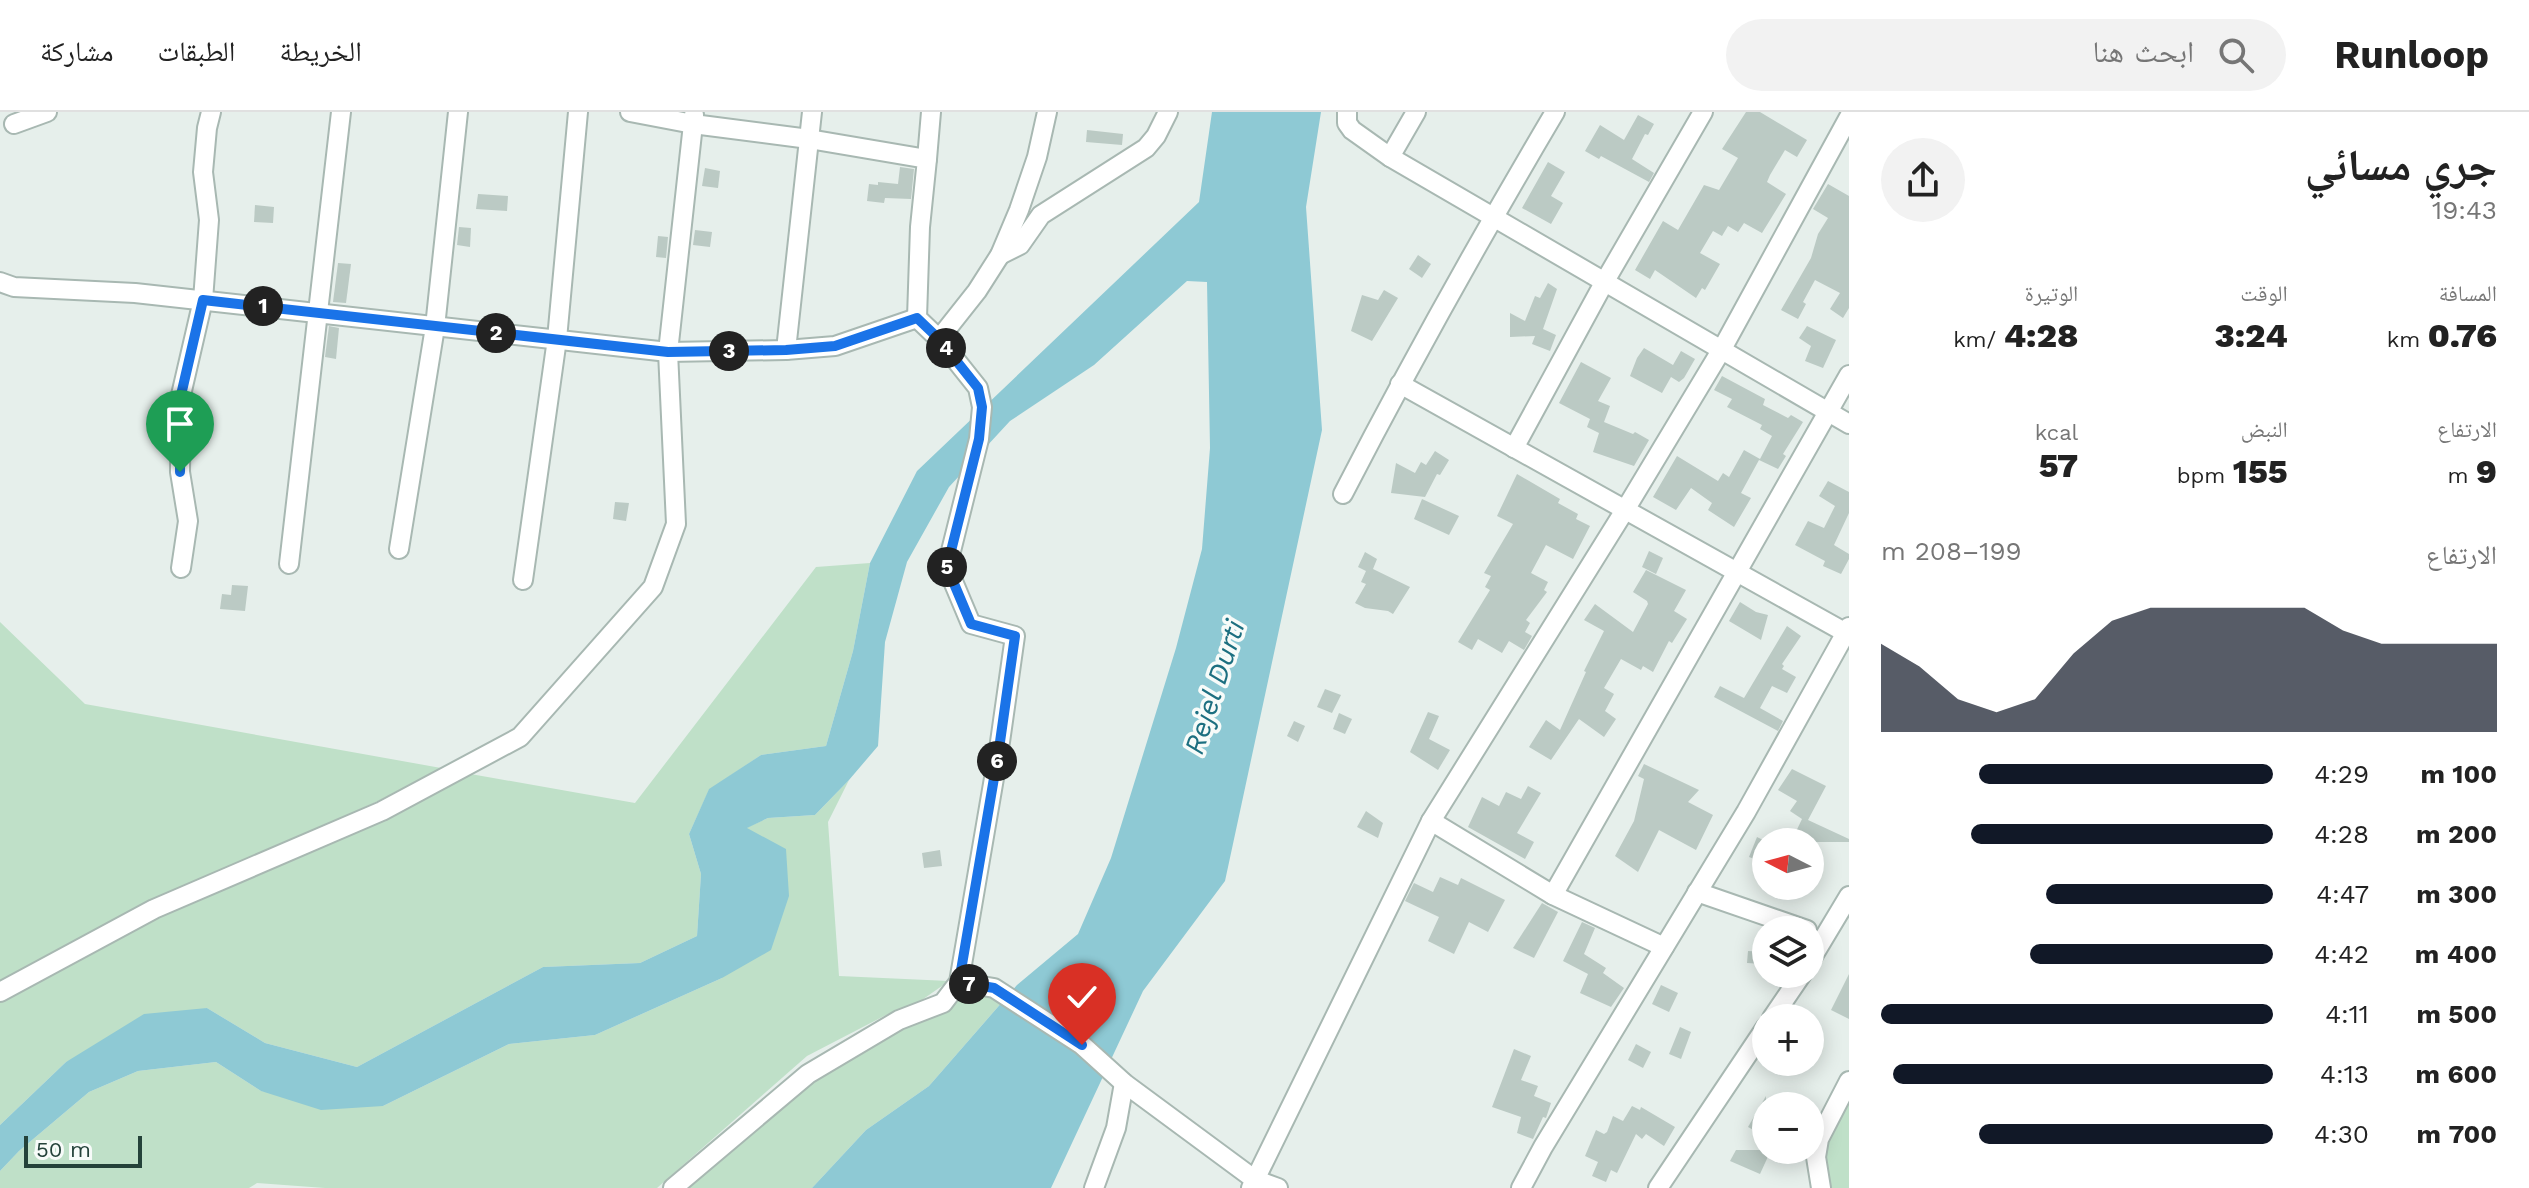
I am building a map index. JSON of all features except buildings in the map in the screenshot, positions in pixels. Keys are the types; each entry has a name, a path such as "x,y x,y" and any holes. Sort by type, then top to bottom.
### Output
{"street":[{"path":"12,124 47,112"},
{"path":"181,568 188,521 180,472 181,395 203,300 209,220 203,172 211,112"},
{"path":"289,564 341,112"},
{"path":"399,549 435,327 458,112"},
{"path":"523,580 557,339 578,112"},
{"path":"630,112 694,118 927,159"},
{"path":"786,350 812,112"},
{"path":"673,1188 808,1074 899,1020 943,1003 959,982 1015,636 971,624 947,567 979,439 982,407 978,388 939,339 917,318 920,227 931,112"},
{"path":"939,339 977,291 1000,255 1037,157 1047,112"},
{"path":"1000,255 1020,245 1041,215 1146,148 1168,112"},
{"path":"1347,112 1347,123 1352,130 1390,157 1849,424"},
{"path":"1390,157 1416,112"},
{"path":"1343,494 1400,384 1555,112"},
{"path":"1514,448 1605,281 1703,112"},
{"path":"1253,1184 1431,821 1722,349 1849,117"},
{"path":"0,992 154,909 382,811 520,737 653,587 676,524 668,352 694,118"},
{"path":"0,282 29,288 203,300 668,352 835,346 917,318"},
{"path":"1553,895 1849,375"},
{"path":"1400,384 1847,630 1746,812 1521,1188"},
{"path":"1431,821 1553,895 1664,947"},
{"path":"1697,892 1765,916"},
{"path":"1824,922 1849,896"},
{"path":"1824,930 1849,923"},
{"path":"959,982 994,988 1082,1045 1124,1083 1253,1184 1278,1188"},
{"path":"1658,1188 1752,1048"},
{"path":"1821,1188 1816,1157 1819,1139 1849,1081"},
{"path":"1094,1188 1116,1128 1124,1083"}],"green space":[{"path":"870,563 853,651 826,746 761,755 709,790 689,834 701,874 697,936 640,963 543,967 357,1067 265,1043 207,1008 66,1062 0,1125 0,1000 160,916 465,773 635,803 816,567"},
{"path":"0,622 85,704 441,768 376,802 148,904 0,983"},
{"path":"849,780 828,822 839,976 949,981 919,1002 886,1015 807,1056 657,1188 325,1188 257,1183 249,1188 0,1188 0,1171 19,1151 89,1092 138,1071 216,1062 261,1091 383,1106 509,1044 595,1035 722,978 746,828 768,818 815,815"},
{"path":"961,989 992,992 1003,1001 929,1086 866,1130 812,1188 682,1188 812,1078"},
{"path":"1849,1094 1849,1188 1829,1188 1824,1147"}],"water":[{"name":"Rejel Durti","path":"1212,112 1321,112 1306,207 1322,430 1225,881 1143,991 1051,1188 812,1188 866,1130 929,1086 1017,985 1078,934 1111,858 1176,648 1202,549 1210,448 1207,282 1187,281 1094,365 1010,421 949,487 907,562 885,642 878,746 815,815 768,818 747,828 786,849 789,896 771,950 722,978 595,1035 509,1044 383,1106 321,1110 261,1091 216,1062 138,1071 89,1092 0,1171 0,1125 66,1062 144,1014 207,1008 265,1043 357,1067 543,967 640,963 697,936 701,874 689,834 709,789 761,755 826,746 853,651 870,563 917,471 1199,202"}],"route":[{"path":"180,472 181,395 203,300 668,352 835,346 917,318 939,339 978,388 982,407 979,439 947,567 971,624 1015,636 959,982 994,988 1082,1045"}]}
